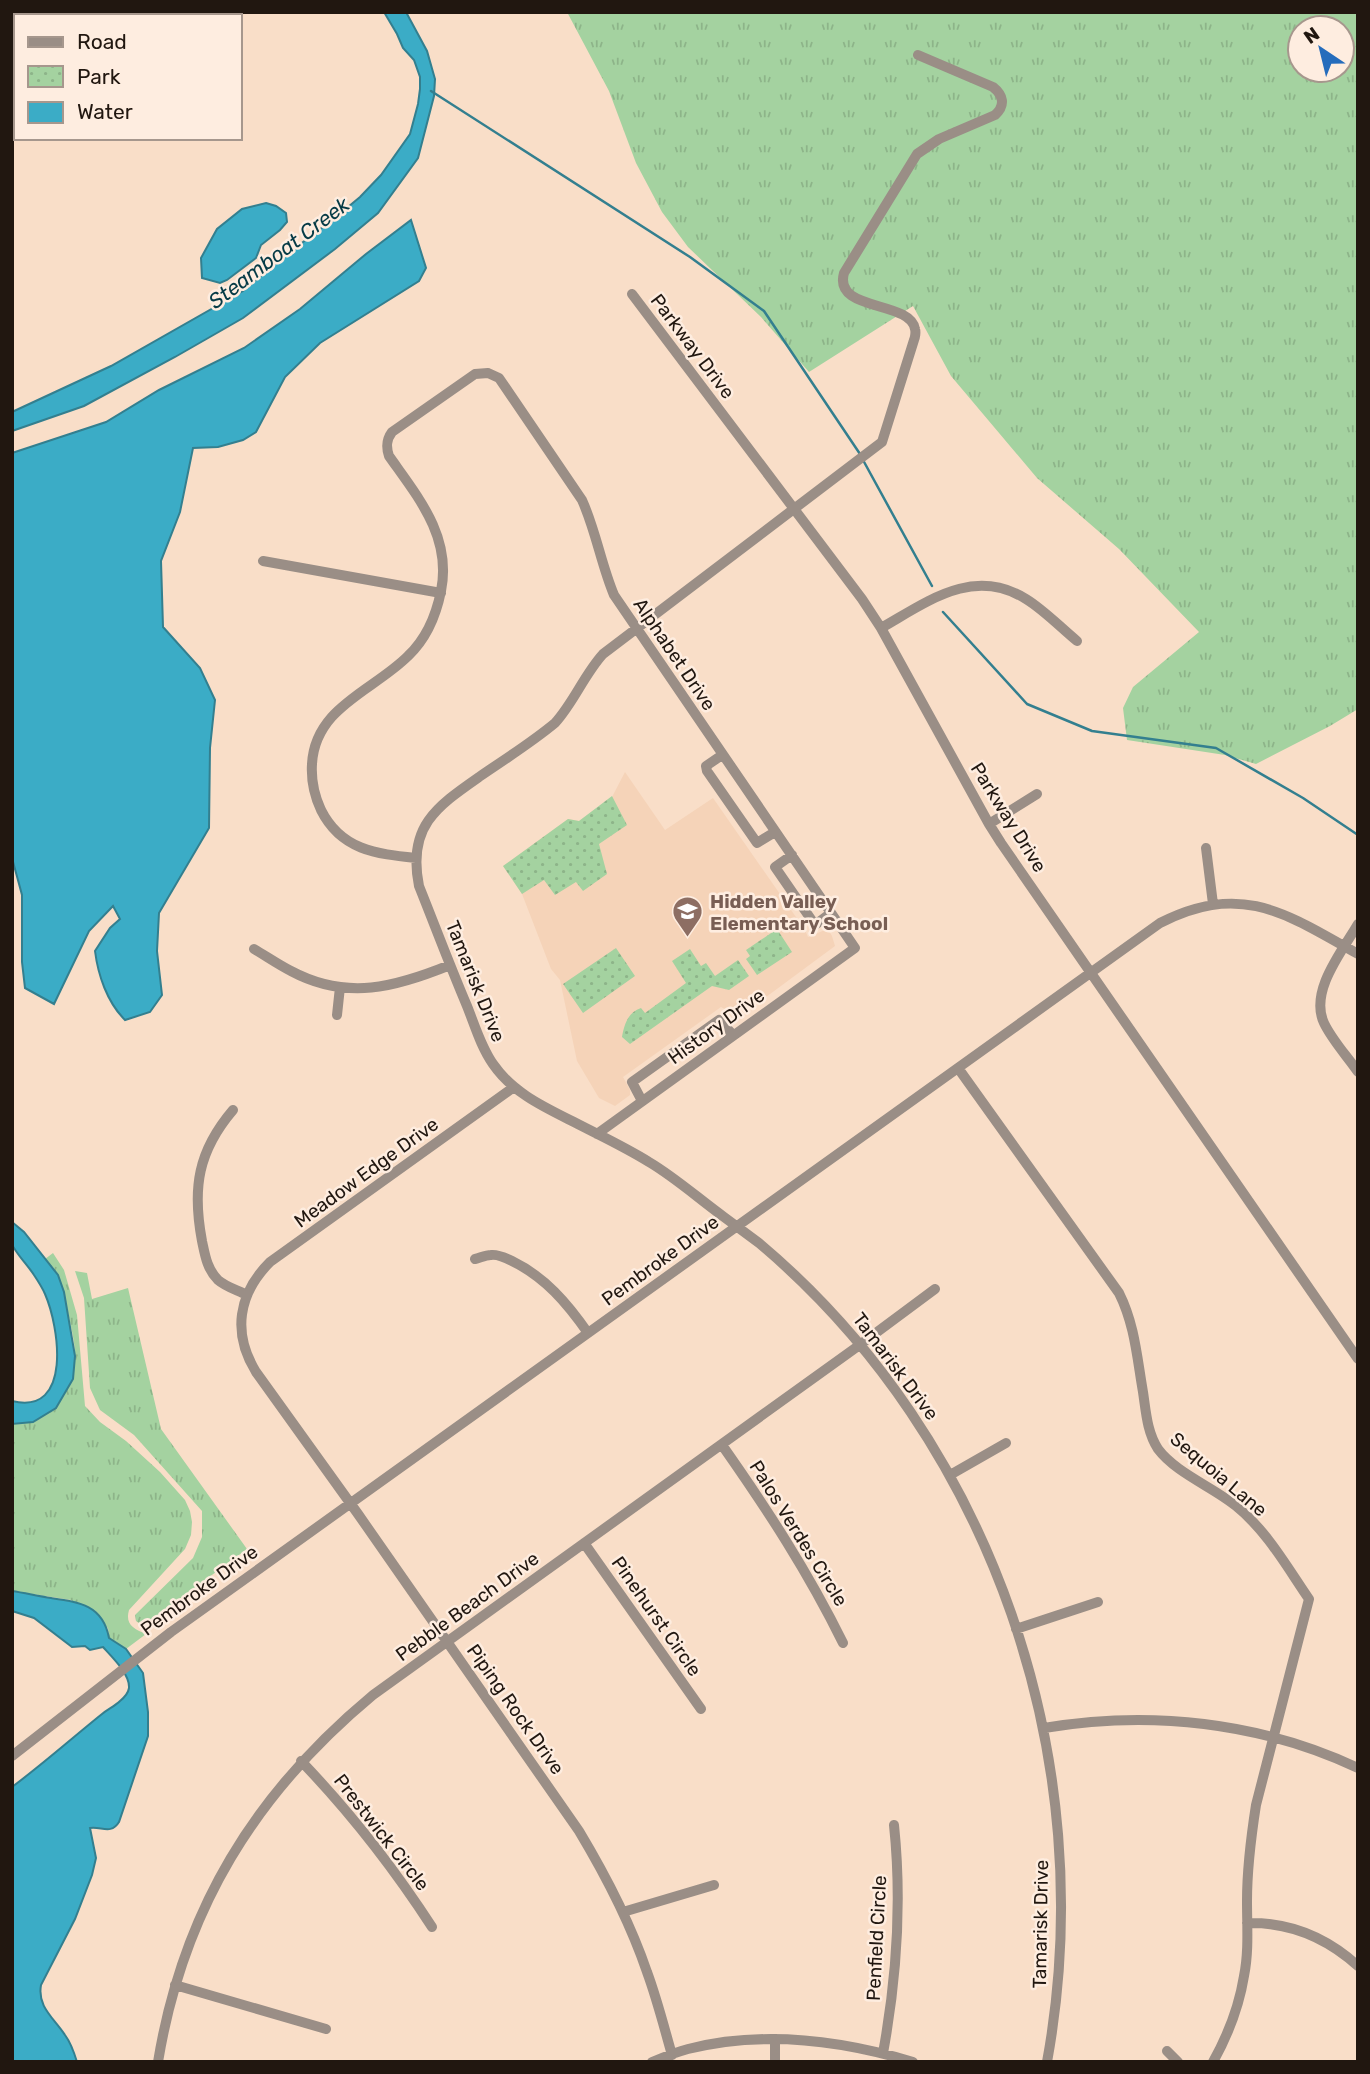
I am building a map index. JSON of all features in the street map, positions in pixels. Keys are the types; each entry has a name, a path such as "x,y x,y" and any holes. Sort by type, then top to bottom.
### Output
{"street":[{"path":"263,561 441,593 433,620 421,641 398,665 335,711 320,732 312,759 311,775 317,802 332,827 344,838 369,852 416,858 422,831 439,806 555,723 603,654 882,442 909,358 915,328 907,317 851,295 844,284 844,273 922,149 995,115 1003,102 1002,96 992,87 918,55"},
{"name":"Parkway Drive","path":"632,294 862,599 881,628 989,824 1358,1359"},
{"name":"Alphabet Drive","path":"441,593 444,565 435,525 389,456 387,442 392,432 475,374 488,368 499,378 582,500 614,595 855,948"},
{"path":"881,628 940,594 962,587 983,586 998,587 1026,598 1076,641"},
{"path":"722,755 706,766 707,771 742,822 757,843 775,832"},
{"path":"989,824 1037,794"},
{"path":"1206,848 1213,904"},
{"path":"792,855 775,867 789,889 815,925 831,913"},
{"name":"Tamarisk Drive","path":"416,858 419,886 484,1049 494,1065 514,1087 540,1105 652,1164 699,1196 796,1276 861,1344 901,1397 950,1475 984,1544 1016,1629 1044,1728 1058,1825 1061,1893 1059,1970 1047,2062"},
{"name":"Pembroke Drive","path":"12,1756 150,1647 1160,923 1177,914 1213,904 1237,903 1273,909 1358,954"},
{"path":"1358,923 1321,993 1324,1024 1358,1072"},
{"path":"254,948 292,972 340,987 383,987 450,965"},
{"name":"History Drive","path":"597,1133 855,948"},
{"path":"337,1015 340,987"},
{"path":"642,1101 632,1082 719,1020 733,1035"},
{"name":"Sequoia Lane","path":"958,1068 1119,1293 1133,1328 1148,1426 1158,1449 1178,1467 1222,1494 1255,1524 1309,1599 1256,1805 1248,1869 1247,1951 1240,1998 1228,2033 1213,2062"},
{"name":"Meadow Edge Drive","path":"247,1295 260,1272 270,1262 514,1087"},
{"path":"233,1110 213,1137 205,1154 200,1170 197,1203 206,1261 211,1271 227,1286 247,1295"},
{"path":"474,1259 492,1254 522,1266 556,1292 588,1333"},
{"name":"Pebble Beach Drive","path":"158,2062 175,1985 200,1916 233,1852 254,1819 301,1761 363,1703 935,1290"},
{"name":"Piping Rock Drive","path":"247,1295 243,1307 242,1337 251,1364 351,1503 601,1866 648,1972 672,2054"},
{"path":"950,1475 1006,1443"},
{"name":"Palos Verdes Circle","path":"722,1444 803,1566 843,1643"},
{"name":"Pinehurst Circle","path":"584,1543 701,1709"},
{"path":"1016,1629 1098,1602"},
{"path":"1044,1728 1091,1721 1164,1720 1237,1729 1312,1749 1358,1768"},
{"name":"Prestwick Circle","path":"301,1761 380,1852 432,1927"},
{"name":"Penfield Circle","path":"883,2053 898,1932 894,1825"},
{"path":"623,1912 714,1885"},
{"path":"1247,1923 1275,1924 1313,1935 1343,1953 1358,1966"},
{"path":"175,1985 326,2029"},
{"path":"775,2039 775,2062"},
{"path":"652,2062 685,2049 715,2043 775,2039 831,2042 913,2062"},
{"path":"1167,2052 1178,2062"}],"shaded area":[{"name":"Hidden Valley Elementary School","path":"625,772 665,830 713,798 808,937 829,931 835,946 739,1017 721,1007 623,1077 630,1095 615,1106 599,1098 577,1061 560,980 551,969 522,894 503,866 568,819 579,821 612,797"}],"green space":[{"path":"567,12 1358,12 1358,709 1256,764 1225,755 1127,740 1123,708 1133,687 1199,632 1119,549 1037,478 951,376 913,306 809,372 761,317 688,247 662,212 636,163 609,91"},
{"path":"612,796 627,825 599,844 607,874 583,891 576,882 555,895 544,880 522,894 503,866 568,819 579,821"},
{"path":"777,929 792,952 757,975 746,959 750,956 746,950"},
{"path":"616,948 635,976 583,1013 563,984"},
{"path":"690,949 701,966 706,963 715,976 738,960 749,976 729,990 712,986 630,1044 622,1037 627,1020 641,1008 645,1013 686,983 672,961"},
{"path":"53,1253 64,1270 77,1315 85,1406 100,1422 160,1472 185,1500 190,1511 191,1535 185,1549 129,1610 128,1619 131,1625 146,1634 126,1649 109,1638 108,1628 71,1600 12,1591 12,1424 37,1419 48,1412 65,1394 74,1369 74,1345 62,1285 45,1259"},
{"path":"75,1271 87,1273 92,1299 128,1288 161,1429 247,1549 143,1626 136,1621 135,1615 193,1558 202,1537 202,1511 134,1435 100,1410 90,1388 84,1298"}],"water":[{"path":"384,12 406,12 427,51 435,79 434,96 418,158 378,213 243,318 84,406 12,431 12,412 111,366 243,291 360,197 381,175 410,134 420,89 420,77 414,60 403,48"},
{"path":"266,203 286,213 287,222 261,245 256,258 227,280 220,283 202,278 201,258 217,229 242,209"},
{"path":"411,220 426,268 419,281 320,343 285,377 256,432 243,440 218,447 193,448 180,512 161,561 163,627 200,668 215,700 210,748 209,828 159,913 157,951 162,995 150,1012 125,1020 108,997 101,979 95,951 110,928 120,919 113,906 89,931 54,1004 25,988 22,962 22,895 12,858 12,453 106,422 159,390 244,348 300,309"},
{"path":"12,1222 24,1232 58,1275 64,1292 75,1356 73,1379 56,1408 33,1422 12,1424 12,1401 32,1402 45,1395 53,1382 57,1346 45,1294 12,1244"},
{"path":"12,1591 71,1601 88,1607 101,1618 109,1638 126,1649 143,1673 148,1736 119,1822 109,1829 90,1828 96,1858 92,1875 75,1919 41,1985 40,1993 44,2006 69,2041 77,2062 12,2062 12,1787 123,1698 129,1690 129,1683 120,1666 103,1647 90,1650 85,1646 72,1647 34,1618 12,1611"}],"waterway":[{"path":"431,91 690,257 764,311 860,454"},
{"path":"863,460 932,586"},
{"path":"943,612 1027,704 1092,731 1216,748 1303,798 1358,835"}],"place":[{"name":"Hidden Valley Elementary School","path":"687,939"}],"water label":[{"name":"Steamboat Creek","path":"279,253"}]}
